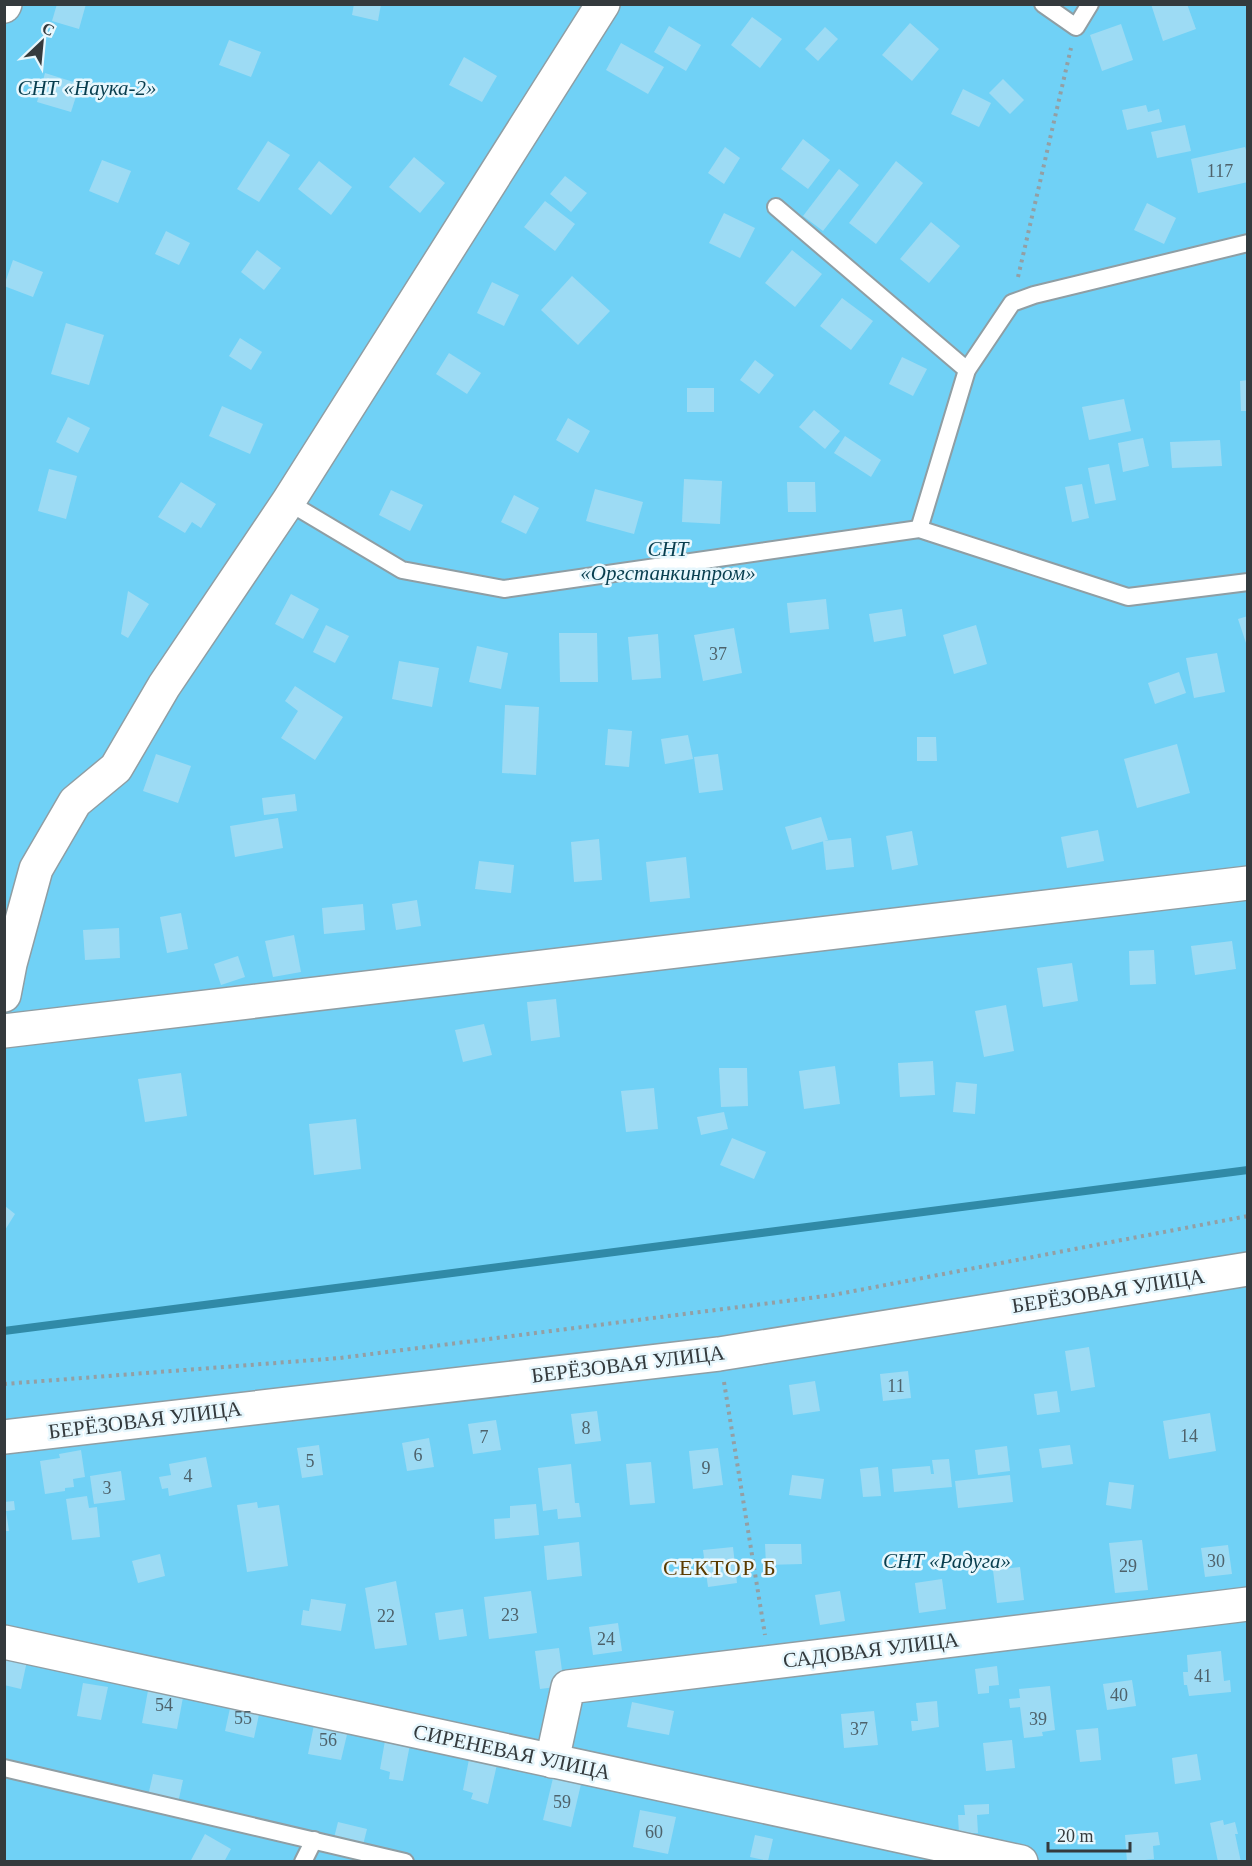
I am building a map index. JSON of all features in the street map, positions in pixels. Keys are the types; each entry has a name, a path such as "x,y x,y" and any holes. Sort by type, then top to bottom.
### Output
{"street":[{"path":"4,995 36,868 75,802 117,768 164,686 288,502 603,4"},
{"path":"4,1031 1248,883"},
{"name":"БЕРЁЗОВАЯ УЛИЦА","path":"4,1437 719,1354 1248,1269"},
{"name":"САДОВАЯ УЛИЦА","path":"552,1761 568,1687 1248,1604"},
{"name":"СИРЕНЕВАЯ УЛИЦА","path":"4,1642 1021,1862"}],"lane":[{"path":"1043,4 1076,27 1090,4"},
{"path":"776,207 967,370"},
{"path":"919,529 967,370 1012,303 1034,295 1248,243"},
{"path":"288,502 402,570 504,589 919,529 1128,597 1248,582"},
{"path":"4,1768 405,1862"},
{"path":"303,1862 314,1840"}],"path":[{"path":"1012,303 1076,27"},
{"path":"4,1384 340,1358 833,1295 1248,1215"},
{"path":"719,1354 770,1663"}],"green space":[{"path":"4,5 1247,5 1247,1861 5,1861"}],"building":[{"path":"57,4 86,4 79,29 52,21"},
{"path":"354,4 381,4 378,21 352,15"},
{"path":"1151,4 1187,4 1196,29 1163,41"},
{"path":"752,17 782,39 760,68 731,45"},
{"path":"910,23 939,49 912,81 882,55"},
{"path":"1121,24 1133,60 1102,71 1090,35"},
{"path":"669,26 701,45 686,71 654,52"},
{"path":"825,27 838,39 818,61 805,49"},
{"path":"229,40 261,52 251,77 219,65"},
{"path":"621,43 664,67 648,94 606,70"},
{"path":"464,57 497,76 482,102 449,85"},
{"path":"45,73 80,84 71,112 37,102"},
{"path":"1003,79 1024,100 1010,114 989,93"},
{"path":"963,89 991,103 979,127 951,114"},
{"path":"1146,105 1148,112 1159,109 1162,122 1127,130 1122,110"},
{"path":"1185,125 1191,151 1157,158 1151,132"},
{"path":"803,139 830,160 808,189 781,169"},
{"path":"268,141 290,155 259,202 237,189"},
{"path":"725,147 740,158 724,184 708,173"},
{"path":"1245,147 1248,156 1248,182 1198,193 1191,159"},
{"path":"414,157 445,183 420,213 389,187"},
{"path":"102,160 131,171 118,203 89,191"},
{"path":"319,161 352,187 331,215 298,189"},
{"path":"896,161 923,183 876,244 849,223"},
{"path":"839,169 859,185 823,231 803,216"},
{"path":"565,176 587,193 571,212 550,194"},
{"path":"545,201 575,224 555,251 524,227"},
{"path":"1147,203 1176,218 1164,244 1134,230"},
{"path":"724,213 755,228 740,258 709,243"},
{"path":"931,222 960,246 929,283 900,259"},
{"path":"166,231 190,243 179,265 155,254"},
{"path":"257,250 281,268 264,290 241,272"},
{"path":"792,250 822,274 795,307 765,283"},
{"path":"13,260 43,272 33,297 4,286"},
{"path":"572,276 610,311 578,345 541,310"},
{"path":"492,282 519,295 504,326 477,313"},
{"path":"842,298 873,321 851,350 820,326"},
{"path":"66,323 104,335 89,385 51,374"},
{"path":"240,338 262,352 251,370 229,356"},
{"path":"449,353 481,373 467,394 436,374"},
{"path":"902,357 927,369 913,396 889,384"},
{"path":"755,360 774,375 759,394 740,380"},
{"path":"1248,380 1248,411 1241,411 1240,381"},
{"path":"687,388 714,388 714,412 687,412"},
{"path":"1124,399 1131,431 1089,440 1082,407"},
{"path":"222,406 263,424 250,454 209,436"},
{"path":"814,410 840,431 825,449 799,427"},
{"path":"68,417 90,428 78,453 56,442"},
{"path":"568,418 590,431 578,453 556,440"},
{"path":"845,436 881,460 871,477 834,453"},
{"path":"1143,438 1149,466 1123,472 1118,443"},
{"path":"1220,440 1222,466 1172,468 1170,442"},
{"path":"1109,464 1116,500 1095,504 1088,468"},
{"path":"49,469 77,476 66,519 38,511"},
{"path":"684,479 722,481 720,524 682,522"},
{"path":"181,482 216,504 201,528 192,522 185,533 158,517"},
{"path":"787,482 815,482 816,512 788,512"},
{"path":"1082,484 1089,518 1072,522 1065,487"},
{"path":"595,489 643,502 634,534 586,521"},
{"path":"391,490 423,505 410,531 379,515"},
{"path":"514,495 539,508 526,534 501,522"},
{"path":"128,591 149,604 128,638 121,634"},
{"path":"291,594 319,609 303,639 275,624"},
{"path":"826,599 829,629 790,633 787,603"},
{"path":"902,609 906,636 874,642 869,614"},
{"path":"1248,616 1248,646 1247,646 1238,619"},
{"path":"326,625 349,636 335,663 313,652"},
{"path":"976,625 987,664 954,674 943,635"},
{"path":"734,628 742,673 703,681 694,635"},
{"path":"559,633 597,633 598,682 560,682"},
{"path":"658,634 661,678 632,680 628,637"},
{"path":"477,646 508,653 501,689 469,682"},
{"path":"1217,653 1225,692 1194,698 1186,658"},
{"path":"399,661 439,668 432,707 392,699"},
{"path":"1179,672 1186,693 1155,704 1148,683"},
{"path":"295,686 343,717 315,760 281,738 298,711 285,701"},
{"path":"505,705 539,707 536,775 502,773"},
{"path":"608,729 632,731 629,767 605,765"},
{"path":"688,735 693,759 665,764 661,739"},
{"path":"917,737 936,737 937,761 917,761"},
{"path":"1177,744 1190,793 1137,808 1124,759"},
{"path":"156,754 191,766 178,803 143,791"},
{"path":"718,754 723,790 699,793 694,757"},
{"path":"295,794 297,811 264,815 262,798"},
{"path":"821,817 828,840 792,850 785,827"},
{"path":"278,818 283,848 235,857 230,826"},
{"path":"1098,830 1104,861 1067,868 1061,837"},
{"path":"912,831 918,865 892,870 886,836"},
{"path":"851,838 854,867 826,870 823,841"},
{"path":"599,839 602,880 574,882 571,842"},
{"path":"686,857 690,898 650,902 646,862"},
{"path":"479,861 514,865 511,893 475,889"},
{"path":"417,900 421,926 396,930 392,904"},
{"path":"363,904 365,930 324,934 322,908"},
{"path":"181,913 188,949 167,953 160,917"},
{"path":"119,928 120,958 85,960 83,930"},
{"path":"294,935 301,972 273,977 265,941"},
{"path":"1232,941 1236,969 1195,975 1191,946"},
{"path":"1154,950 1156,984 1130,985 1129,951"},
{"path":"238,956 245,977 221,985 214,964"},
{"path":"1072,963 1078,1001 1043,1007 1037,968"},
{"path":"556,999 560,1037 531,1041 527,1002"},
{"path":"1006,1005 1014,1051 984,1057 975,1011"},
{"path":"484,1024 492,1055 463,1062 455,1030"},
{"path":"933,1061 935,1095 900,1097 898,1063"},
{"path":"835,1066 840,1104 804,1109 799,1071"},
{"path":"719,1068 747,1068 748,1106 721,1107"},
{"path":"181,1073 187,1116 145,1122 138,1079"},
{"path":"956,1082 977,1084 975,1114 953,1112"},
{"path":"654,1088 658,1129 626,1132 621,1091"},
{"path":"724,1112 728,1129 701,1135 697,1117"},
{"path":"356,1119 361,1169 314,1175 309,1124"},
{"path":"732,1138 766,1152 754,1179 720,1165"},
{"path":"5,1206 15,1214 5,1230"},
{"path":"1089,1347 1095,1387 1071,1391 1065,1351"},
{"path":"908,1371 911,1398 883,1401 880,1374"},
{"path":"815,1381 820,1411 793,1415 789,1385"},
{"path":"1057,1391 1060,1412 1037,1415 1034,1394"},
{"path":"597,1411 601,1441 575,1444 571,1414"},
{"path":"1210,1413 1216,1451 1169,1459 1163,1421"},
{"path":"496,1420 501,1450 473,1454 468,1424"},
{"path":"429,1438 434,1467 407,1471 402,1443"},
{"path":"319,1445 323,1475 302,1478 297,1448"},
{"path":"1070,1445 1073,1464 1042,1468 1039,1449"},
{"path":"1007,1446 1010,1471 978,1475 975,1450"},
{"path":"718,1448 723,1485 693,1489 689,1451"},
{"path":"81,1450 85,1477 73,1479 74,1487 65,1488 65,1491 45,1494 40,1461 60,1458 59,1454"},
{"path":"206,1457 212,1487 169,1496 168,1488 162,1489 159,1477 171,1475 169,1464"},
{"path":"949,1459 952,1487 894,1492 892,1469 930,1466 931,1474 934,1474 932,1460"},
{"path":"651,1462 655,1503 630,1505 626,1464"},
{"path":"571,1464 575,1503 579,1503 581,1517 558,1519 557,1509 543,1511 538,1468"},
{"path":"878,1467 881,1496 863,1497 860,1469"},
{"path":"121,1471 125,1500 94,1504 90,1476"},
{"path":"792,1475 824,1479 821,1499 789,1495"},
{"path":"1010,1475 1013,1502 958,1508 955,1481"},
{"path":"1109,1482 1134,1485 1131,1509 1106,1505"},
{"path":"87,1496 89,1508 97,1507 100,1537 72,1540 66,1499"},
{"path":"14,1501 15,1510 6,1511 9,1531 4,1531 4,1502"},
{"path":"257,1502 258,1508 279,1505 288,1566 247,1572 237,1505"},
{"path":"536,1504 539,1535 495,1539 494,1519 510,1518 510,1506"},
{"path":"1142,1540 1148,1590 1115,1593 1109,1543"},
{"path":"579,1542 582,1576 547,1580 544,1546"},
{"path":"765,1544 801,1544 802,1564 766,1565"},
{"path":"1228,1545 1232,1574 1205,1577 1201,1548"},
{"path":"733,1547 737,1583 708,1587 703,1550"},
{"path":"160,1554 165,1576 138,1583 132,1561"},
{"path":"1020,1567 1024,1600 997,1603 993,1570"},
{"path":"942,1579 946,1609 919,1613 915,1583"},
{"path":"396,1581 407,1645 375,1649 365,1588"},
{"path":"531,1591 537,1633 489,1639 484,1597"},
{"path":"840,1591 845,1621 820,1625 815,1595"},
{"path":"311,1599 346,1604 341,1631 301,1625 303,1610 309,1611"},
{"path":"463,1609 467,1636 439,1640 435,1613"},
{"path":"618,1623 622,1651 593,1655 589,1627"},
{"path":"559,1648 564,1686 540,1689 535,1651"},
{"path":"1221,1651 1224,1681 1230,1680 1231,1692 1189,1696 1187,1685 1184,1685 1183,1672 1188,1672 1187,1655"},
{"path":"4,1652 28,1656 21,1689 4,1685"},
{"path":"997,1666 999,1685 989,1686 989,1693 978,1694 975,1669"},
{"path":"150,1680 185,1687 177,1729 142,1723"},
{"path":"1132,1680 1136,1706 1107,1710 1103,1684"},
{"path":"83,1683 108,1687 101,1720 77,1716"},
{"path":"1050,1686 1055,1730 1042,1732 1043,1736 1024,1738 1020,1707 1010,1708 1009,1699 1020,1698 1019,1689"},
{"path":"232,1699 261,1705 254,1738 225,1731"},
{"path":"937,1701 939,1727 912,1731 911,1721 918,1721 916,1703"},
{"path":"632,1702 674,1711 669,1735 627,1727"},
{"path":"874,1711 878,1745 844,1748 841,1714"},
{"path":"315,1720 349,1726 341,1760 308,1754"},
{"path":"1098,1728 1101,1760 1080,1762 1076,1730"},
{"path":"386,1735 411,1739 403,1781 389,1779 390,1772 380,1769"},
{"path":"1012,1740 1015,1768 986,1771 983,1743"},
{"path":"470,1754 498,1760 488,1804 471,1799 473,1793 463,1790"},
{"path":"1197,1754 1201,1780 1175,1784 1172,1758"},
{"path":"153,1774 183,1780 178,1803 148,1796"},
{"path":"553,1778 581,1784 571,1827 543,1820"},
{"path":"989,1804 989,1814 977,1815 978,1833 959,1834 958,1815 965,1815 964,1805"},
{"path":"640,1810 676,1817 668,1854 633,1847"},
{"path":"1223,1820 1224,1825 1235,1822 1241,1862 1218,1862 1210,1823"},
{"path":"338,1822 367,1829 362,1849 333,1842"},
{"path":"1158,1832 1160,1845 1153,1846 1154,1859 1127,1862 1125,1835"},
{"path":"205,1834 231,1849 224,1862 190,1862"},
{"path":"755,1835 773,1839 768,1861 750,1857"}],"waterway":[{"path":"4,1331 1248,1170"}],"district":[{"name":"СЕКТОР Б","path":"720,1567"}],"park label":[{"name":"СНТ «Наука-2»","path":"87,88"},
{"name":"СНТ «Оргстанкинпром»","path":"668,561"},
{"name":"СНТ «Радуга»","path":"947,1561"}]}
